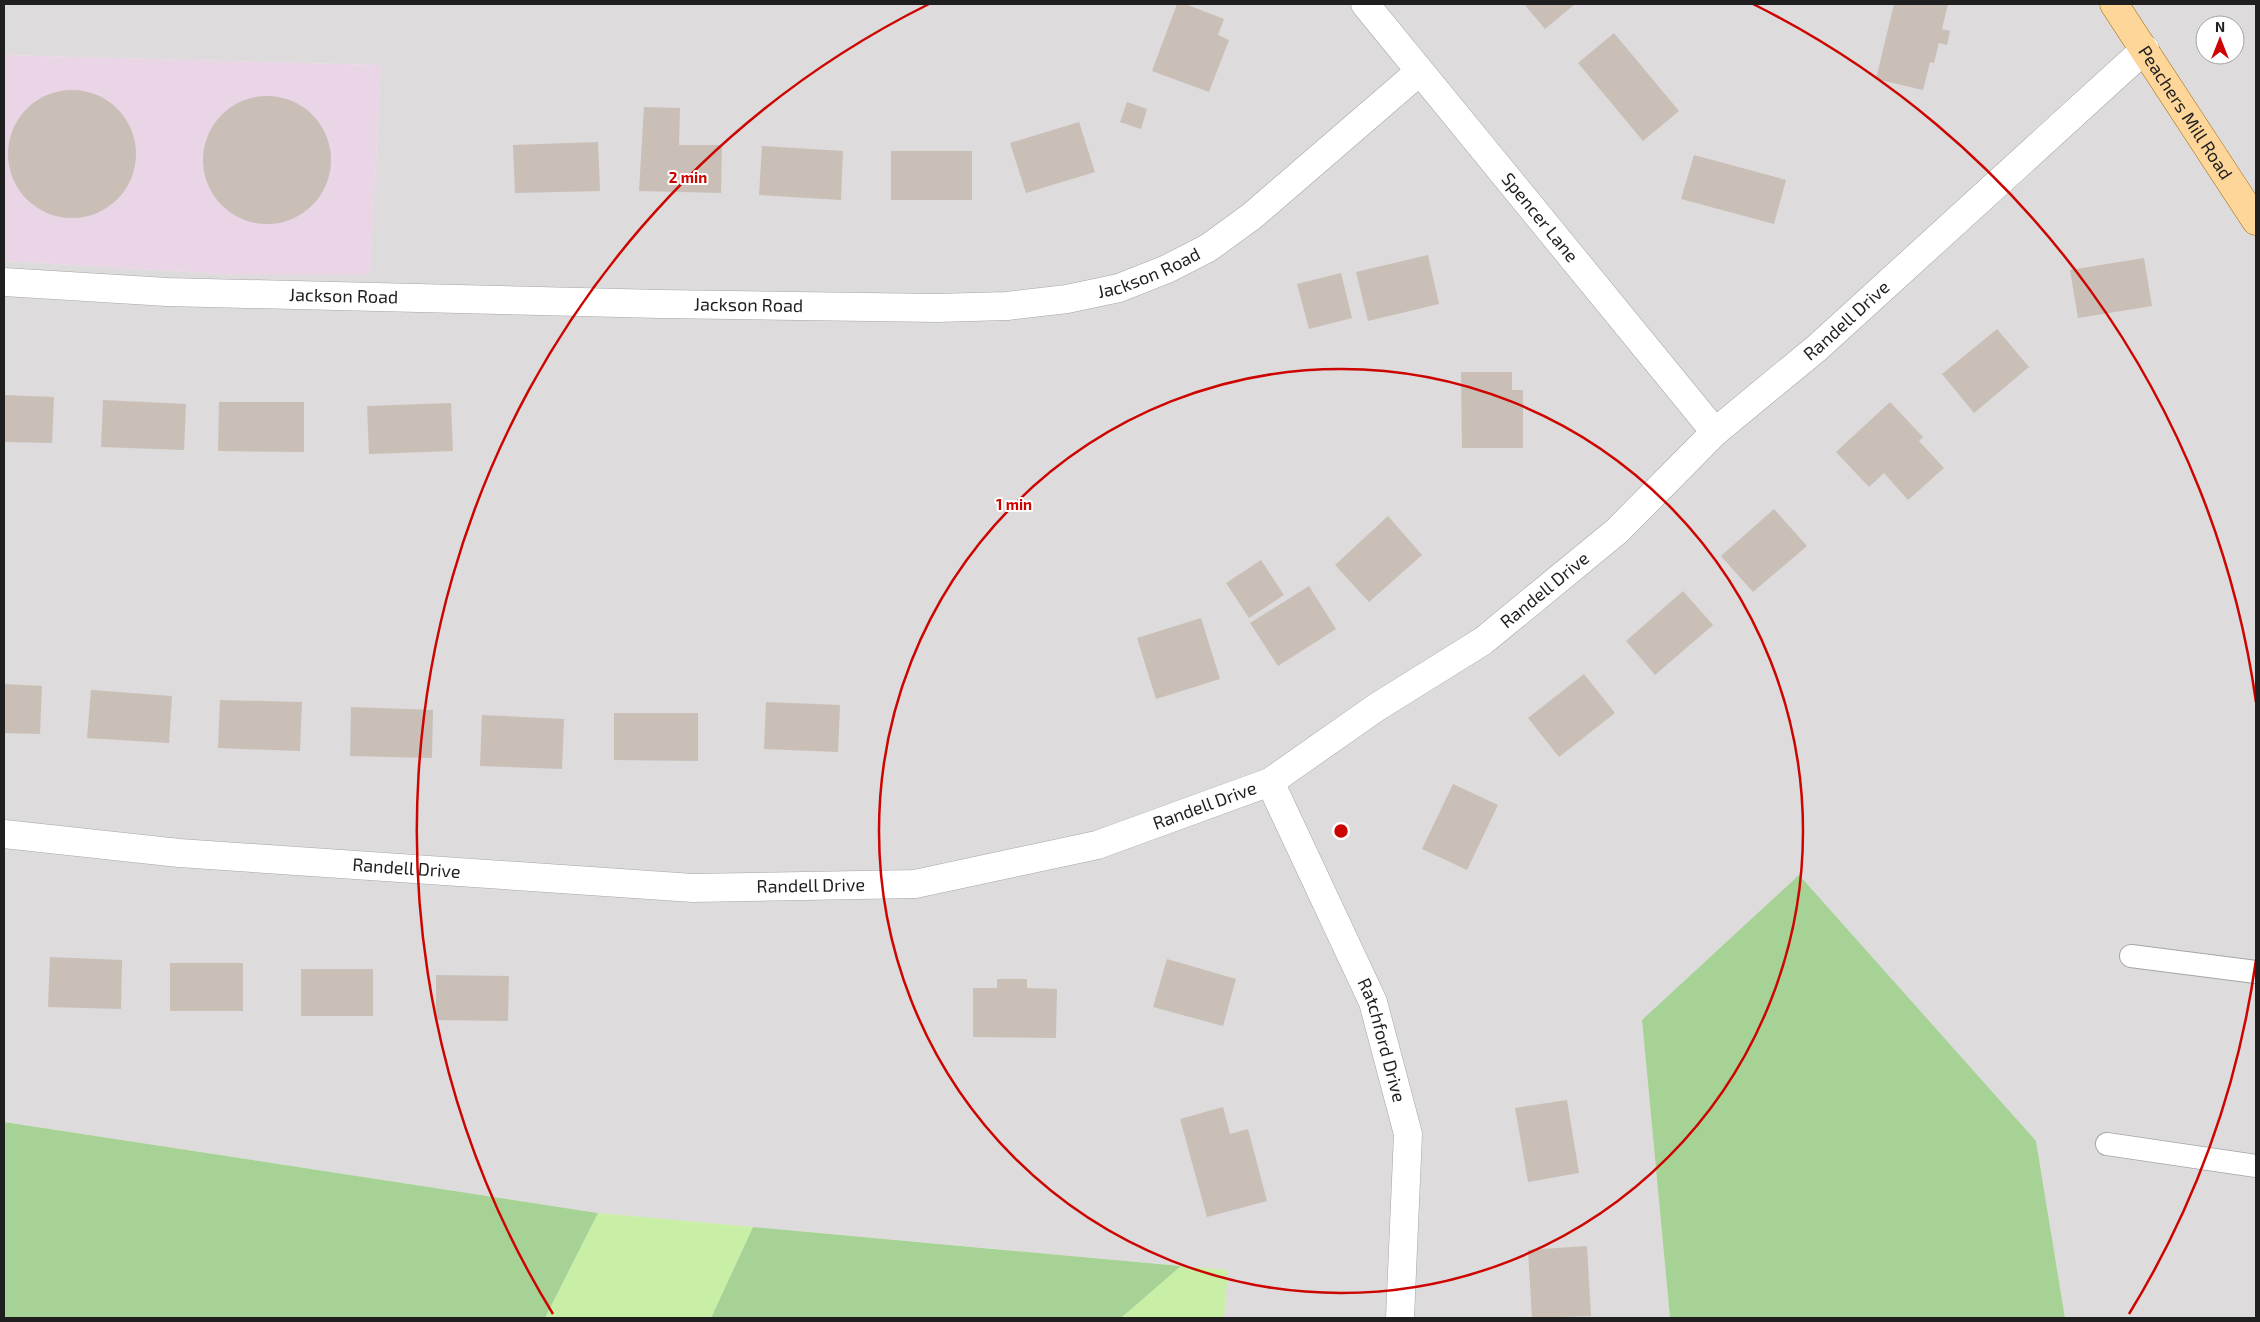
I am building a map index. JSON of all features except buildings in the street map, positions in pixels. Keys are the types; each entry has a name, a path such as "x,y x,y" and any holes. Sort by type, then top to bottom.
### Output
{"main road":[{"name":"Peachers Mill Road","path":"2114,4 2256,221"}],"street":[{"name":"Spencer Lane","path":"1365,4 1715,432"},
{"name":"Randell Drive","path":"4,834 179,853 693,888 915,884 1097,845 1270,782 1377,708 1484,641 1617,531 1715,432 1817,348 2145,49"},
{"name":"Jackson Road","path":"4,282 177,292 661,304 938,308 1007,306 1067,299 1119,288 1167,269 1208,248 1252,216 1419,72"},
{"name":"Ratchford Drive","path":"1270,782 1373,1002 1408,1134 1400,1318"}],"lane":[{"path":"2131,956 2256,972"},
{"path":"2108,1144 2256,1166"}],"shaded area":[{"path":"4,4 2256,4 2256,1318 2065,1318 2036,1141 1642,1020 1670,1318 1224,1318 1227,1270 598,1213 4,1122 4,261 237,275 370,275 381,65 4,55"},
{"path":"4,55 381,65 370,275 237,275 4,261"}],"green space":[{"path":"1799,875 2036,1141 2065,1318 1670,1318 1642,1020"},
{"path":"4,1122 598,1213 545,1318 4,1318"},
{"path":"598,1213 753,1227 711,1318 545,1318"},
{"path":"753,1227 1181,1266 1121,1318 711,1318"},
{"path":"1181,1266 1228,1270 1224,1318 1121,1318"}]}
